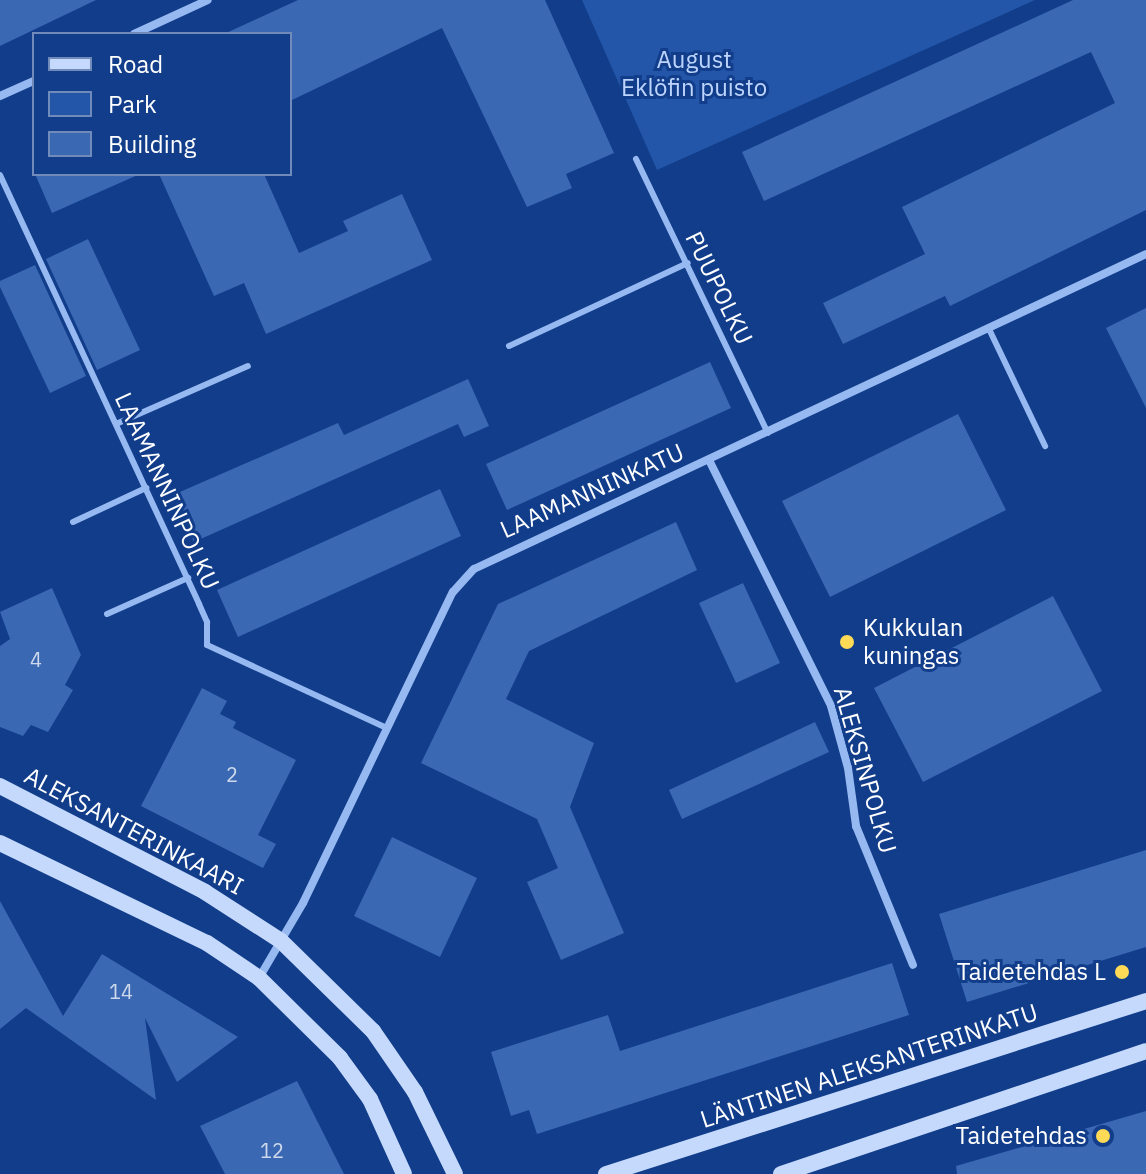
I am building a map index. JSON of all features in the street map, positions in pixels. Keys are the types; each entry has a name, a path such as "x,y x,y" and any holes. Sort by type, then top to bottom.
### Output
{"street":[{"path":"138,32 208,0"},
{"path":"0,96 32,82"},
{"name":"LAAMANNINKATU","path":"259,978 281,941 453,592 474,569 768,434 1146,254"},
{"name":"ALEKSINPOLKU","path":"709,460 831,706 848,768 856,826 913,965"},
{"name":"ALEKSANTERINKAARI","path":"0,786 205,892 281,941 373,1031 415,1092 455,1174"},
{"path":"0,843 207,943 259,978 340,1058 370,1099 404,1174"},
{"name":"LÄNTINEN ALEKSANTERINKATU","path":"606,1174 1146,1001"},
{"path":"781,1174 1146,1051"}],"lane":[{"name":"PUUPOLKU","path":"636,159 768,434"},
{"name":"LAAMANNINPOLKU","path":"0,175 188,578 207,622 207,645 387,728"},
{"path":"509,346 688,263"},
{"path":"989,329 1045,446"},
{"path":"116,424 248,366"},
{"path":"73,522 146,488"},
{"path":"107,614 188,578"}],"green space":[{"name":"August Eklöfin puisto","path":"582,0 1035,0 657,170"}],"building":[{"path":"0,0 96,0 0,46"},
{"path":"298,0 545,0 614,153 566,174 572,188 527,207 442,28 292,100 292,32 228,32"},
{"path":"1073,0 1146,0 1146,210 950,306 945,296 843,344 823,303 925,254 902,207 1115,103 1091,52 764,201 742,152"},
{"path":"36,176 135,176 52,213"},
{"path":"160,176 265,176 299,253 348,231 343,221 402,194 432,260 266,334 244,283 214,296"},
{"path":"88,239 140,350 97,370 46,259"},
{"path":"35,265 86,376 50,393 0,287 0,281"},
{"path":"1146,308 1146,408 1106,328"},
{"path":"710,362 731,408 507,510 486,464"},
{"path":"468,379 489,426 464,437 458,424 194,542 173,495 338,423 344,435"},
{"path":"958,414 1006,510 830,597 782,501"},
{"path":"440,489 461,536 238,637 217,590"},
{"path":"676,522 697,570 529,651 506,699 594,743 570,807 624,933 561,960 527,882 558,868 537,819 421,763 498,604"},
{"path":"743,583 780,663 736,683 699,603"},
{"path":"52,588 81,655 65,685 73,690 48,732 31,725 23,736 0,727 0,646 10,639 0,612"},
{"path":"1053,596 1102,691 923,782 874,688"},
{"path":"202,688 227,701 220,714 236,722 233,728 296,760 258,835 276,844 263,868 141,806"},
{"path":"815,722 829,752 682,819 669,790"},
{"path":"392,837 477,878 440,957 354,916"},
{"path":"1146,850 1146,947 967,1002 939,914"},
{"path":"0,901 63,1016 102,954 238,1037 177,1082 145,1018 156,1100 26,1008 0,1029"},
{"path":"892,963 909,1015 537,1134 529,1110 511,1116 491,1052 608,1015 620,1051"},
{"path":"297,1081 344,1174 225,1174 200,1126"},
{"name":"Taidetehdas","path":"1146,1111 1146,1174 957,1174 956,1166"}],"place":[{"name":"Kukkulan kuningas","path":"847,642"},
{"name":"Taidetehdas L","path":"1122,972"},
{"name":"Taidetehdas","path":"1103,1136"}]}
